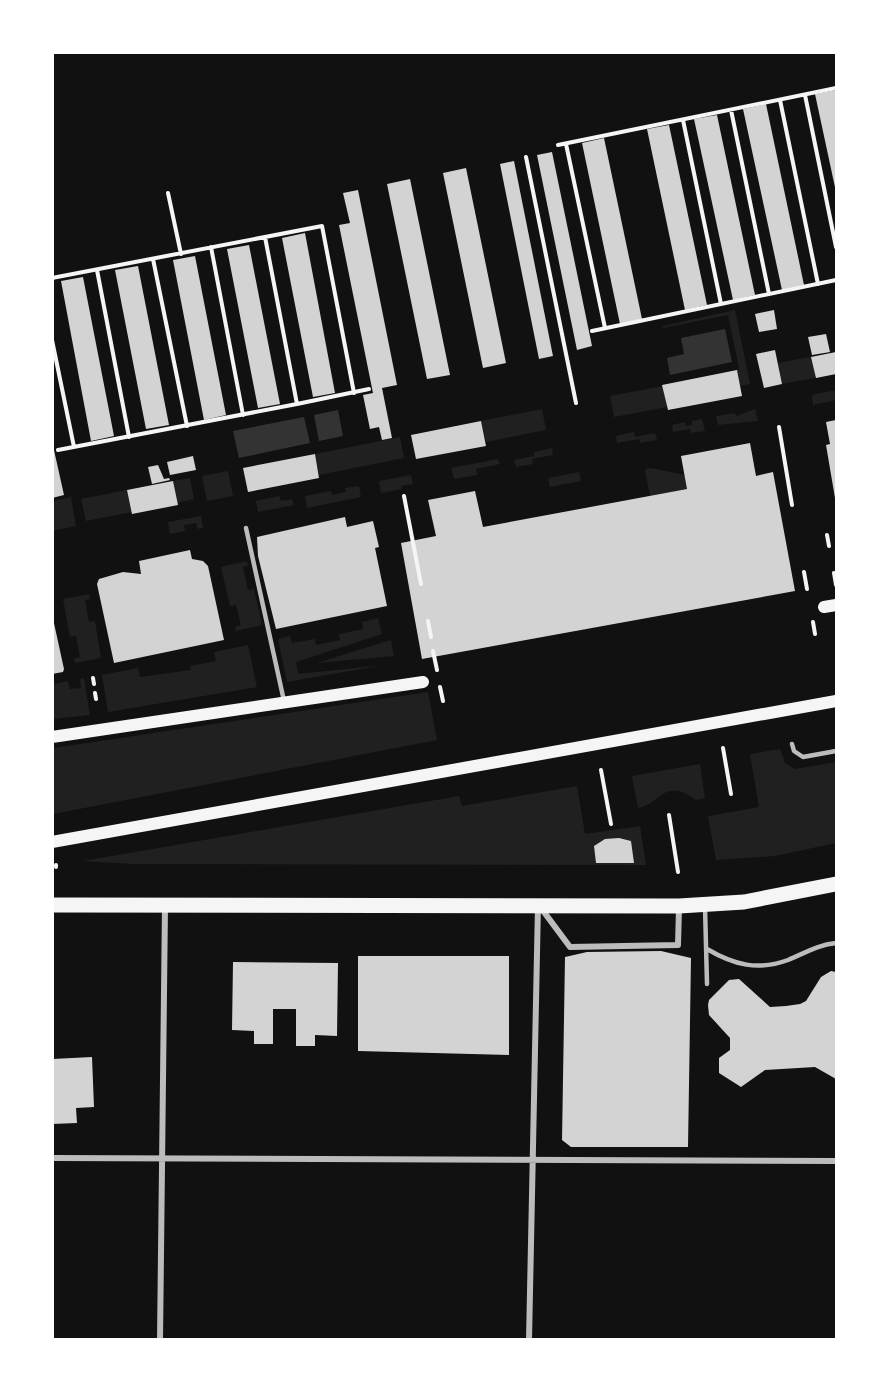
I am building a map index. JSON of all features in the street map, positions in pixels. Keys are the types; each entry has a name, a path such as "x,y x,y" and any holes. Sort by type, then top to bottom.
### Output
{"main road":[{"path":"52,737 423,682"},
{"path":"52,842 837,700"},
{"path":"52,905 679,906 744,902 837,884"}],"street":[{"path":"160,1340 165,905"},
{"path":"538,905 570,947 678,945 679,906"},
{"path":"529,1340 538,905"},
{"path":"52,1158 837,1161"}],"lane":[{"path":"246,528 285,704"},
{"path":"792,744 794,751 803,757 837,751"},
{"path":"705,905 707,984"},
{"path":"707,949 729,963 746,966 771,965 822,944 837,943"}],"path":[{"path":"558,146 837,88"},
{"path":"805,95 837,247"},
{"path":"780,100 818,284"},
{"path":"731,110 769,294"},
{"path":"683,120 721,304"},
{"path":"566,144 605,328"},
{"path":"526,157 576,403"},
{"path":"168,193 181,254"},
{"path":"52,278 322,226 354,393"},
{"path":"265,237 297,404"},
{"path":"211,248 243,415"},
{"path":"153,259 187,426"},
{"path":"97,270 129,437"},
{"path":"592,331 837,280"},
{"path":"52,340 74,447"},
{"path":"58,450 369,389"},
{"path":"779,427 792,505"},
{"path":"404,496 421,584"},
{"path":"827,535 829,546"},
{"path":"804,572 807,589"},
{"path":"834,573 836,585"},
{"path":"428,621 431,638"},
{"path":"813,622 815,634"},
{"path":"433,651 437,670"},
{"path":"93,678 94,684"},
{"path":"440,686 443,701"},
{"path":"95,693 96,699"},
{"path":"723,748 731,794"},
{"path":"601,770 611,824"},
{"path":"669,815 678,872"}],"shaded area":[{"path":"735,310 750,384 740,386 737,370 739,368 728,315 663,328 663,326"},
{"path":"725,329 732,362 670,375 667,358 684,354 681,338"},
{"path":"836,352 836,374 782,384 778,363"},
{"path":"663,386 667,407 614,417 610,396"},
{"path":"836,390 836,400 813,405 812,395"},
{"path":"542,409 546,430 486,442 481,421"},
{"path":"755,409 758,421 718,425 716,416 735,413 736,416"},
{"path":"338,410 343,436 319,441 314,415"},
{"path":"304,417 310,443 239,458 233,431"},
{"path":"702,419 705,431 691,433 690,429 673,432 672,425 685,422 686,426 692,425 692,421"},
{"path":"634,432 635,437 655,433 657,440 640,443 639,439 617,443 616,436"},
{"path":"400,437 404,458 319,475 315,454"},
{"path":"552,448 553,455 532,459 533,464 516,467 514,460 534,456 534,452"},
{"path":"498,459 500,464 476,469 477,475 454,479 451,468"},
{"path":"651,468 685,475 687,489 650,496 645,469"},
{"path":"228,471 233,496 207,501 202,476"},
{"path":"579,472 581,481 550,487 548,478"},
{"path":"411,475 413,484 401,486 402,489 381,493 379,481"},
{"path":"190,478 194,499 177,503 173,481"},
{"path":"359,486 361,497 307,508 305,496 331,491 332,495 346,492 345,488"},
{"path":"127,490 132,512 86,521 81,499"},
{"path":"279,496 281,501 292,499 294,505 258,512 256,501"},
{"path":"71,497 76,526 53,531 53,501"},
{"path":"201,516 203,528 198,529 196,523 184,525 185,531 170,534 168,522"},
{"path":"247,561 248,566 243,567 248,590 254,589 262,625 236,631 235,627 241,625 236,605 230,606 221,567"},
{"path":"89,594 90,599 85,600 89,622 95,621 101,658 75,663 74,659 80,657 76,636 70,637 63,599"},
{"path":"378,618 382,634 296,662 298,674 384,665 287,682 278,639 290,636 292,643 315,639 316,645 340,640 339,634 363,629 362,622"},
{"path":"391,640 394,656 317,663 384,642"},
{"path":"248,645 257,687 108,712 102,675 138,668 140,677 191,670 190,666 216,661 214,652"},
{"path":"84,678 90,715 53,719 53,684 68,681 70,689 81,688 80,679"},
{"path":"428,692 437,740 53,814 53,748"},
{"path":"780,749 785,763 795,769 836,762 836,843 775,856 716,860 708,816 759,807 750,754"},
{"path":"700,764 705,798 696,800 686,793 670,791 646,806 638,808 632,776"},
{"path":"577,786 585,834 640,826 646,865 134,864 83,861 459,796 462,806"}],"building":[{"path":"836,90 836,192 815,94"},
{"path":"766,104 804,285 782,290 743,109"},
{"path":"717,115 755,295 733,300 694,119"},
{"path":"669,125 707,305 685,310 647,129"},
{"path":"604,138 642,319 620,324 582,143"},
{"path":"552,152 592,346 577,350 537,155"},
{"path":"514,161 553,356 539,359 500,164"},
{"path":"466,168 506,363 483,368 443,173"},
{"path":"410,179 450,375 427,379 387,184"},
{"path":"358,190 397,385 382,388 392,438 382,440 379,427 370,429 363,395 373,393 339,225 350,223 343,193"},
{"path":"305,233 335,393 313,397 282,238"},
{"path":"249,245 280,404 258,408 227,249"},
{"path":"195,256 226,415 204,420 173,260"},
{"path":"138,266 169,425 146,429 115,270"},
{"path":"83,277 114,436 91,441 61,281"},
{"path":"774,310 777,329 759,332 755,314"},
{"path":"826,334 830,352 812,355 808,337"},
{"path":"775,350 782,384 764,388 756,354"},
{"path":"836,352 836,374 816,378 811,357"},
{"path":"737,370 742,396 668,410 662,385"},
{"path":"836,420 835,498 826,445 830,444 826,422"},
{"path":"481,421 486,446 416,459 411,435"},
{"path":"52,441 64,495 52,498"},
{"path":"750,443 756,476 773,472 795,591 422,659 401,543 436,536 428,500 475,491 483,527 687,489 681,456"},
{"path":"315,454 319,478 248,492 243,468"},
{"path":"193,456 196,470 170,475 167,462"},
{"path":"158,465 164,479 169,478 170,480 152,484 148,467"},
{"path":"173,481 178,505 132,514 127,490"},
{"path":"345,517 347,527 373,521 379,547 375,548 387,606 276,629 258,556 257,537"},
{"path":"190,550 192,559 203,561 208,566 224,640 114,663 97,584 99,579 123,572 141,574 139,561"},
{"path":"52,614 64,669 63,672 52,674"},
{"path":"619,838 631,841 634,863 596,863 594,846 605,839"},
{"path":"661,951 691,958 688,1147 571,1147 562,1140 565,957 587,952"},
{"path":"358,956 509,956 509,1055 358,1051"},
{"path":"233,962 338,963 337,1036 315,1035 315,1046 296,1046 296,1009 273,1009 273,1044 254,1044 254,1031 232,1030"},
{"path":"831,971 836,972 836,1079 815,1067 765,1070 741,1087 719,1073 719,1058 730,1050 730,1038 709,1015 708,1005 709,1000 729,980 739,979 770,1007 786,1006 806,1001 821,977"},
{"path":"92,1057 94,1107 76,1108 77,1123 52,1124 52,1059"}]}
